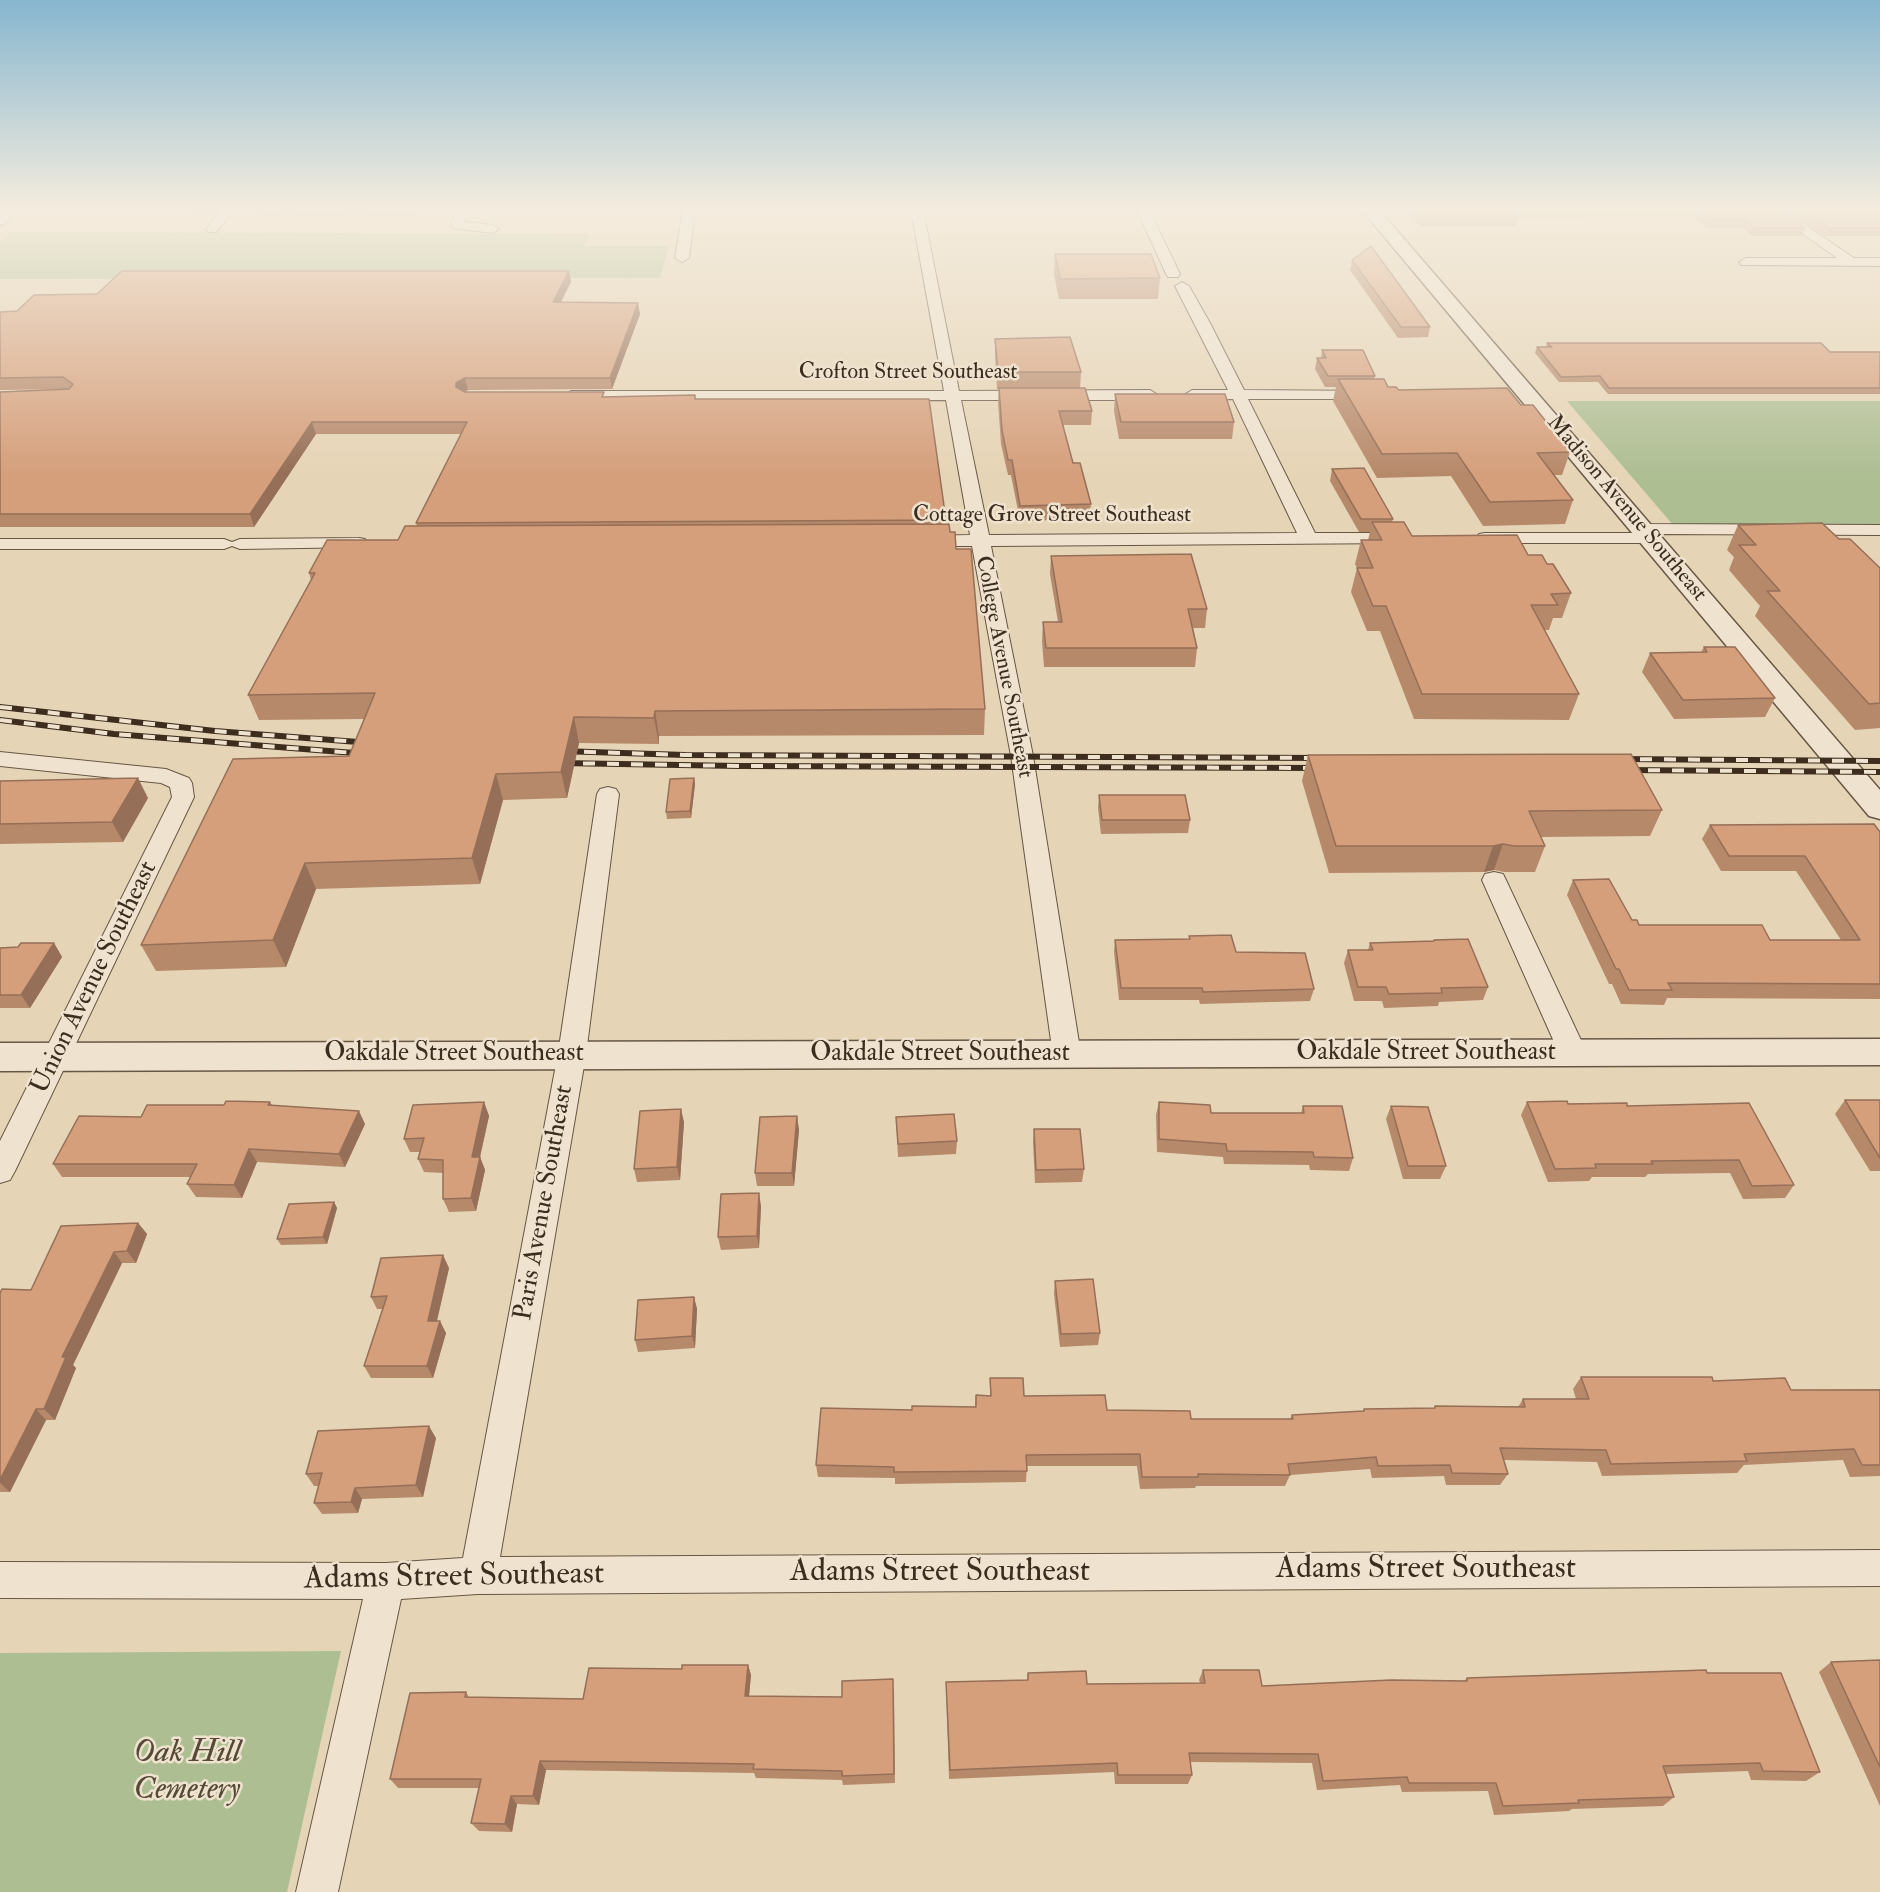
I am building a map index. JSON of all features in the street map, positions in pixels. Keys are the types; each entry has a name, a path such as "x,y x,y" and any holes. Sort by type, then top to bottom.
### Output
{"street":[{"name":"College Avenue Southeast","path":"934,298 1022,756 1067,1055"},
{"path":"1188,298 1309,539"},
{"name":"Madison Avenue Southeast","path":"1446,298 1880,809"},
{"name":"Crofton Street Southeast","path":"550,396 1384,394"},
{"path":"1504,394 1528,394"},
{"path":"1464,538 1880,530"},
{"name":"Cottage Grove Street Southeast","path":"908,541 1416,538"},
{"path":"0,544 376,543"},
{"name":"Union Avenue Southeast","path":"0,759 155,775 181,783 183,797 161,847 0,1171"},
{"name":"Paris Avenue Southeast","path":"478,1576 572,1054 608,794"},
{"path":"1494,880 1573,1053"},
{"name":"Oakdale Street Southeast","path":"0,1057 1880,1052"},
{"name":"Adams Street Southeast","path":"0,1580 386,1581 478,1576 1880,1568"},
{"path":"317,1892 386,1581"}],"green space":[{"path":"1567,401 1880,401 1880,526 1673,525"},
{"name":"Oak Hill Cemetery","path":"341,1651 287,1892 0,1892 0,1653"}],"building":[{"path":"31,298 555,298 553,302 638,303 610,378 465,378 456,383 456,387 465,392 604,392 602,397 695,395 695,399 929,399 946,520 416,523 467,422 312,422 250,514 0,514 0,392 69,389 73,384 63,377 0,378 0,312 17,311"},
{"path":"1380,298 1409,298 1430,327 1401,327"},
{"path":"1070,337 1081,372 998,372 995,339"},
{"path":"1547,343 1821,343 1830,352 1880,352 1880,388 1609,388 1600,376 1561,377 1537,347 1552,347"},
{"path":"1322,350 1363,350 1375,376 1328,376 1317,358 1326,358"},
{"path":"1338,379 1384,379 1388,387 1396,387 1399,390 1507,388 1521,405 1533,405 1570,452 1537,453 1573,500 1490,502 1457,453 1382,454"},
{"path":"999,388 1085,388 1092,411 1059,411 1073,463 1080,463 1091,504 1020,506 1012,460 1008,460 1002,430"},
{"path":"1115,394 1225,394 1234,422 1121,422"},
{"path":"1364,468 1393,519 1361,519 1332,469"},
{"path":"1372,522 1404,522 1412,536 1517,535 1528,555 1542,555 1547,564 1553,564 1571,593 1551,594 1558,605 1531,605 1579,694 1422,694 1386,606 1373,606 1357,568 1373,568 1361,540 1382,540"},
{"path":"1822,523 1839,539 1850,539 1880,568 1880,703 1869,704 1767,591 1780,591 1739,545 1756,545 1738,525"},
{"path":"949,524 950,532 955,532 956,549 971,549 985,709 655,711 654,718 574,717 561,772 496,774 472,858 305,863 273,940 141,945 233,759 349,756 375,693 248,695 315,573 309,573 327,540 398,540 405,526"},
{"path":"1191,554 1207,609 1188,609 1197,648 1046,648 1043,622 1062,622 1051,556"},
{"path":"1704,647 1735,647 1775,698 1683,700 1650,653 1707,652"},
{"path":"1631,754 1662,810 1529,811 1545,846 1503,844 1493,846 1336,846 1308,755"},
{"path":"138,778 112,822 0,824 0,781"},
{"path":"694,778 690,811 666,812 670,779"},
{"path":"1099,795 1185,795 1190,820 1102,820"},
{"path":"1874,824 1880,832 1880,984 1668,983 1672,990 1629,990 1619,969 1616,969 1573,880 1609,879 1632,920 1637,920 1639,925 1762,925 1770,940 1860,940 1805,856 1729,856 1710,825"},
{"path":"1231,935 1236,952 1305,953 1314,989 1203,992 1202,988 1121,988 1115,940 1190,939 1189,936"},
{"path":"1468,939 1488,987 1441,988 1442,993 1389,994 1386,987 1358,987 1348,950 1373,950 1370,943"},
{"path":"21,943 54,943 21,995 0,995 0,948 18,947"},
{"path":"1845,1100 1880,1100 1880,1158"},
{"path":"226,1101 270,1102 268,1105 359,1111 339,1154 249,1149 234,1185 187,1184 197,1164 53,1164 79,1116 141,1117 147,1105 224,1105"},
{"path":"1567,1101 1568,1104 1627,1103 1627,1106 1749,1103 1794,1185 1752,1186 1739,1160 1651,1161 1653,1164 1595,1164 1596,1168 1555,1169 1527,1102"},
{"path":"484,1102 472,1157 480,1157 471,1198 443,1199 443,1160 418,1159 424,1138 404,1139 413,1105"},
{"path":"1159,1102 1210,1105 1211,1113 1304,1113 1303,1106 1342,1106 1353,1158 1314,1157 1313,1152 1227,1151 1226,1144 1159,1139"},
{"path":"1391,1106 1428,1107 1446,1166 1408,1166"},
{"path":"681,1109 677,1167 634,1169 640,1111"},
{"path":"954,1114 957,1141 898,1144 896,1117"},
{"path":"797,1116 792,1173 755,1173 760,1117"},
{"path":"1034,1129 1080,1129 1084,1169 1036,1170"},
{"path":"759,1193 757,1236 718,1237 721,1194"},
{"path":"334,1202 323,1237 277,1239 289,1204"},
{"path":"138,1223 127,1251 114,1252 62,1357 66,1357 44,1409 36,1409 0,1480 0,1293 2,1289 31,1290 61,1226"},
{"path":"443,1255 428,1321 440,1321 427,1366 364,1366 387,1296 371,1297 381,1258"},
{"path":"1093,1279 1100,1333 1061,1334 1055,1281"},
{"path":"694,1297 692,1336 635,1340 638,1300"},
{"path":"1581,1377 1712,1377 1713,1381 1785,1378 1791,1390 1880,1390 1880,1465 1862,1465 1854,1449 1744,1454 1747,1461 1611,1464 1606,1450 1500,1448 1508,1474 1452,1473 1450,1465 1378,1466 1376,1457 1288,1464 1290,1475 1198,1474 1198,1477 1142,1477 1140,1454 1026,1455 1027,1471 894,1472 894,1467 816,1465 821,1408 912,1410 912,1406 976,1407 976,1395 991,1396 990,1378 1023,1378 1024,1396 1105,1395 1107,1410 1190,1411 1191,1419 1293,1419 1292,1415 1364,1411 1364,1409 1435,1408 1435,1406 1525,1407 1523,1399 1589,1399"},
{"path":"429,1426 416,1485 355,1488 351,1502 314,1503 322,1473 306,1474 318,1431"},
{"path":"1880,1660 1880,1767 1831,1662"},
{"path":"682,1665 748,1665 745,1696 842,1697 842,1681 893,1679 894,1774 842,1776 842,1771 753,1769 754,1764 540,1761 533,1796 511,1796 505,1824 471,1823 481,1779 390,1779 410,1693 466,1692 465,1697 583,1699 589,1668 682,1669"},
{"path":"1203,1670 1259,1670 1262,1686 1391,1680 1467,1681 1467,1678 1706,1670 1707,1673 1781,1673 1820,1772 1763,1771 1760,1763 1663,1766 1674,1797 1578,1800 1579,1803 1503,1806 1496,1783 1409,1783 1407,1777 1323,1781 1318,1754 1189,1753 1192,1775 1118,1775 1117,1763 950,1770 946,1682 1028,1680 1028,1673 1086,1671 1087,1684 1205,1683"}],"railway":[{"path":"0,707 215,731 371,743"},
{"path":"0,720 114,734 367,754"},
{"path":"560,751 685,755 1322,758"},
{"path":"1616,759 1880,761"},
{"path":"559,763 740,766 1321,768"},
{"path":"1624,770 1880,772"}]}
